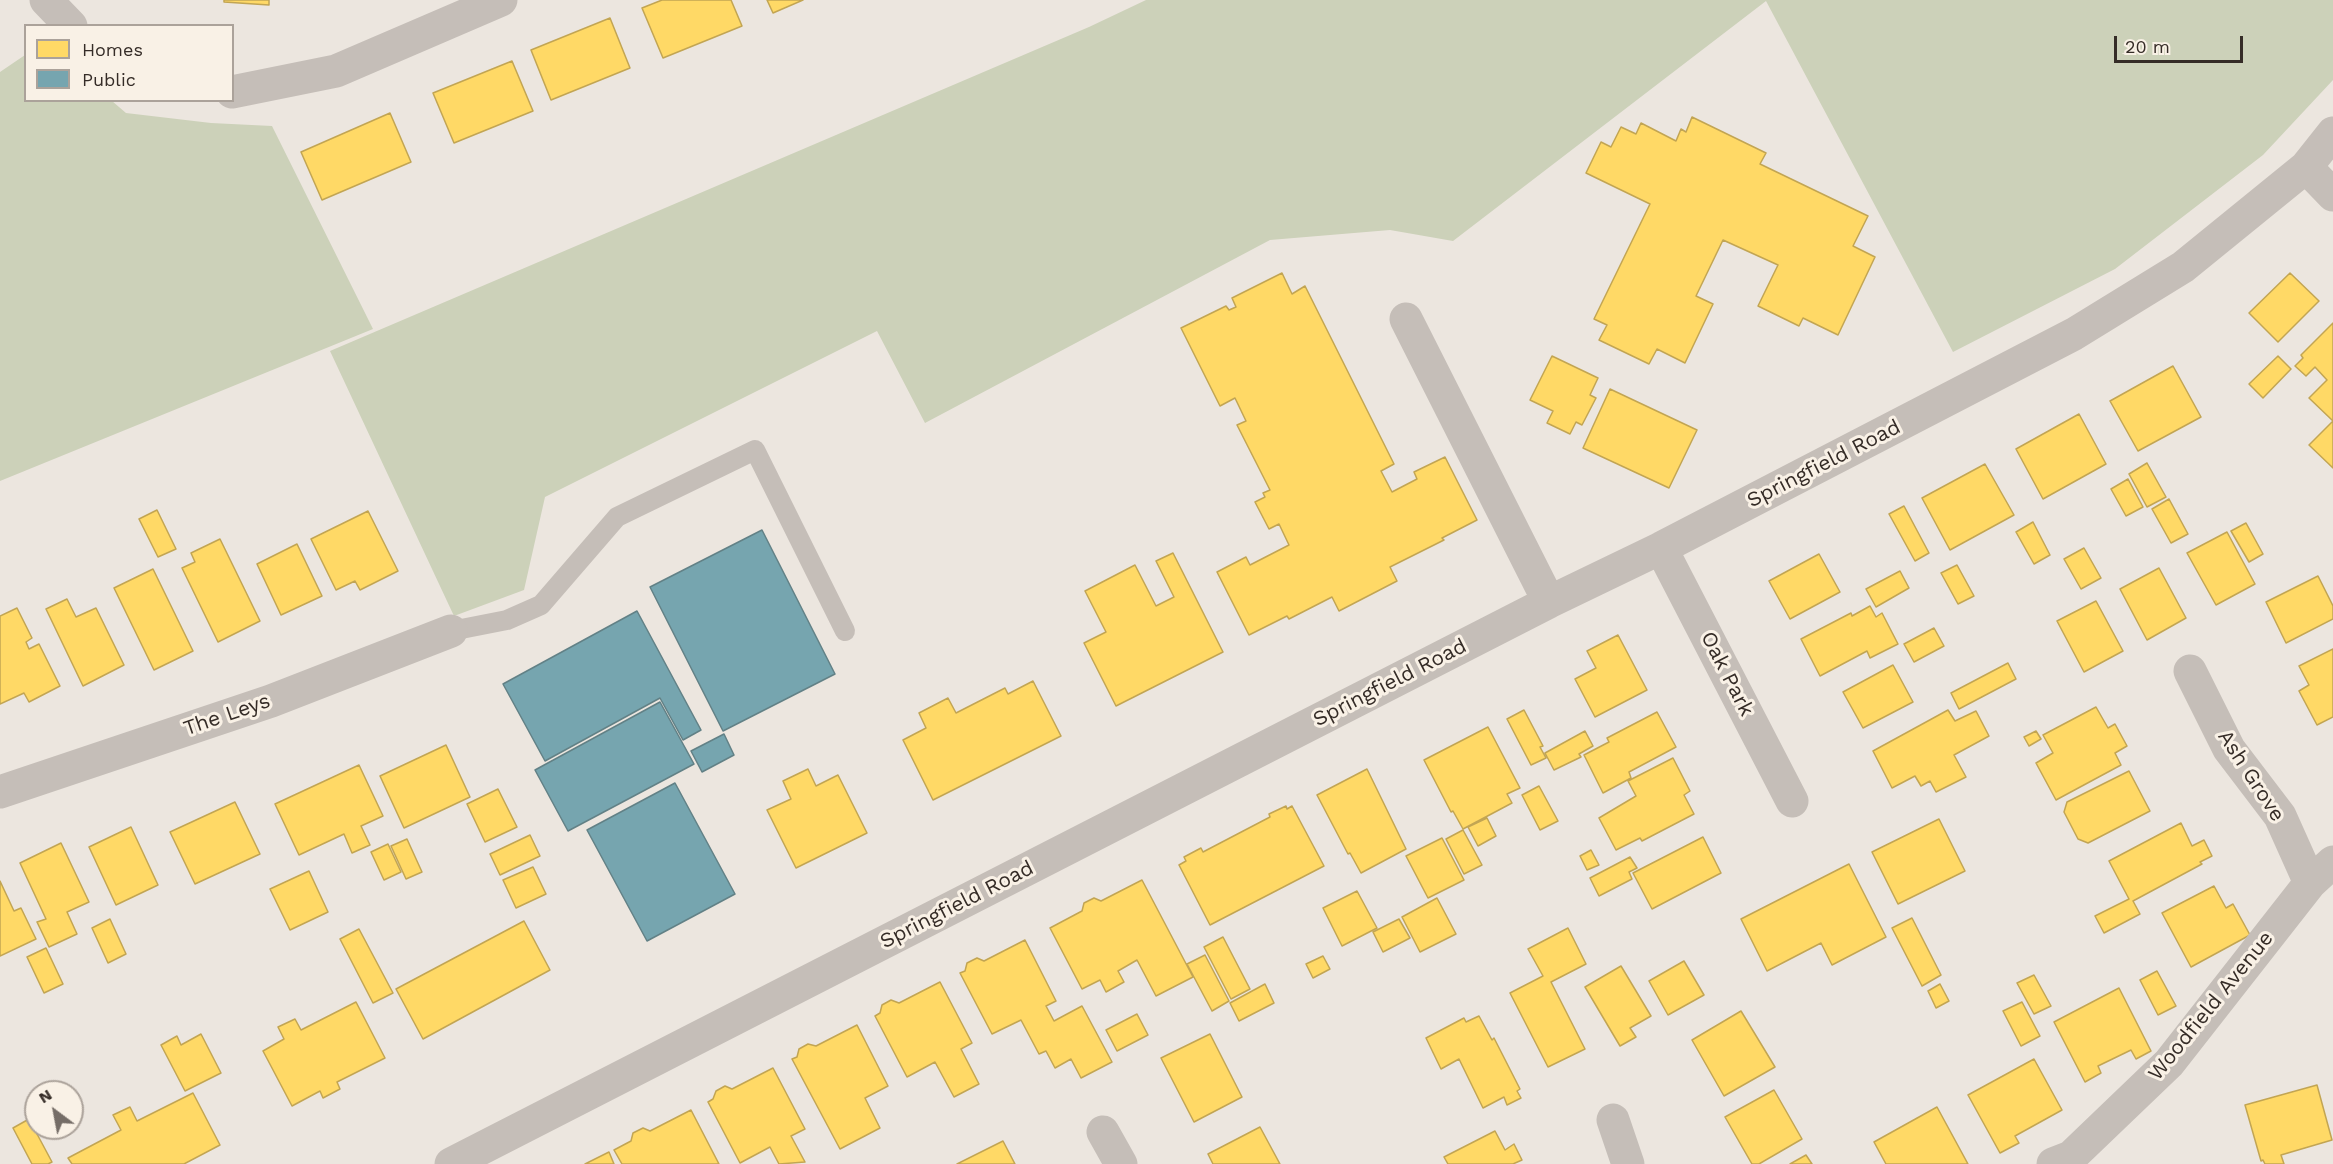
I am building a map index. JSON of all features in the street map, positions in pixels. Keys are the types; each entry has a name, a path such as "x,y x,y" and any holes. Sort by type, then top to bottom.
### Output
{"street":[{"path":"46,0 69,24"},
{"path":"234,92 336,71 501,0"},
{"name":"Springfield Road","path":"451,1164 1549,602 1661,548 2074,334 2183,267 2306,167 2333,133"},
{"path":"2306,167 2333,195"},
{"path":"1406,319 1549,602"},
{"name":"Oak Park","path":"1661,548 1792,801"},
{"name":"The Leys","path":"0,792 271,701 451,631"},
{"name":"Ash Grove","path":"2190,671 2229,748 2321,873"},
{"name":"Woodfield Avenue","path":"2053,1164 2071,1157 2169,1063 2321,873"},
{"path":"1613,1120 1628,1164"},
{"path":"1104,1132 1121,1164"}],"lane":[{"path":"451,631 507,620 541,605 617,517 755,450 845,632"}],"green space":[{"path":"1146,0 2333,0 2333,80 2263,155 2115,269 1953,352 1766,1 1453,241 1390,230 1270,240 925,423 877,331 545,497 524,590 454,616 330,351 1089,27"},
{"path":"24,56 24,102 113,102 126,113 211,123 272,126 373,329 0,481 0,72"}],"building: Homes":[{"path":"224,0 269,0 269,5 224,2"},
{"path":"662,0 731,0 742,26 663,58 642,8"},
{"path":"767,0 803,0 773,13"},
{"path":"610,18 630,68 551,100 531,50"},
{"path":"512,61 533,111 454,143 433,93"},
{"path":"390,113 411,162 322,200 301,152"},
{"path":"1692,117 1766,153 1760,164 1868,216 1853,246 1875,257 1838,335 1803,318 1799,326 1758,306 1778,265 1723,240 1696,296 1713,304 1685,363 1657,349 1649,364 1599,340 1607,325 1594,319 1650,204 1586,173 1601,142 1611,147 1621,127 1636,134 1641,123 1676,141 1681,129 1686,132"},
{"path":"1282,273 1292,294 1305,286 1394,464 1381,471 1392,492 1417,479 1414,472 1445,457 1477,520 1442,538 1444,540 1390,567 1397,581 1339,611 1332,597 1289,619 1287,616 1249,635 1217,572 1246,557 1250,565 1289,545 1279,524 1269,529 1255,502 1265,497 1263,493 1270,490 1237,425 1246,421 1235,398 1220,406 1181,328 1226,306 1229,310 1236,307 1232,298"},
{"path":"2290,273 2319,301 2278,342 2249,313"},
{"path":"2333,323 2333,421 2309,398 2327,380 2315,367 2306,376 2295,366 2303,358 2301,355"},
{"path":"1552,356 1598,378 1590,395 1596,398 1582,425 1576,422 1570,434 1547,423 1553,411 1530,400"},
{"path":"2278,356 2291,369 2263,398 2249,384"},
{"path":"2173,366 2201,417 2138,451 2110,401"},
{"path":"1610,389 1697,430 1669,488 1583,448"},
{"path":"2079,414 2106,464 2043,499 2016,449"},
{"path":"2333,421 2333,468 2309,445"},
{"path":"2147,463 2166,497 2147,507 2129,474"},
{"path":"1985,464 2014,515 1950,550 1922,498"},
{"path":"2128,479 2143,507 2126,516 2111,489"},
{"path":"2169,499 2188,534 2171,543 2152,509"},
{"path":"1904,506 1929,553 1915,561 1889,514"},
{"path":"157,510 176,549 158,557 139,519"},
{"path":"368,511 398,571 360,590 355,581 336,590 311,539"},
{"path":"2033,522 2050,555 2034,564 2016,532"},
{"path":"2246,523 2263,554 2249,562 2231,531"},
{"path":"2227,532 2255,584 2216,605 2187,553"},
{"path":"220,539 260,621 218,642 182,568 195,562 191,553"},
{"path":"297,544 322,596 281,615 257,564"},
{"path":"2084,548 2101,578 2081,589 2064,559"},
{"path":"1173,553 1223,652 1116,706 1084,643 1106,632 1085,591 1135,565 1156,606 1174,597 1156,561"},
{"path":"1819,554 1840,592 1790,619 1769,581"},
{"path":"1957,565 1974,596 1958,604 1941,573"},
{"path":"2159,568 2186,618 2147,640 2120,589"},
{"path":"153,569 193,651 154,670 114,588"},
{"path":"1900,571 1909,588 1876,607 1866,589"},
{"path":"2318,576 2333,606 2333,619 2286,643 2266,602"},
{"path":"67,599 76,617 96,608 124,665 83,686 46,609"},
{"path":"2096,601 2123,651 2084,672 2057,621"},
{"path":"1870,606 1876,617 1882,613 1898,644 1870,658 1867,651 1820,676 1801,639 1851,613 1852,616"},
{"path":"17,608 32,638 26,642 29,649 39,644 60,686 29,702 24,693 0,704 0,616"},
{"path":"1934,628 1944,646 1914,662 1904,644"},
{"path":"1618,635 1647,690 1595,717 1575,679 1596,668 1587,651"},
{"path":"2333,649 2333,717 2317,725 2299,691 2309,685 2299,666"},
{"path":"2008,663 2016,679 1959,709 1951,693"},
{"path":"1893,665 1913,702 1863,728 1843,692"},
{"path":"1033,681 1061,736 933,800 903,740 926,728 919,713 948,698 956,713 1005,688 1008,694"},
{"path":"2096,707 2108,728 2115,724 2127,746 2115,753 2121,765 2056,800 2036,763 2053,753 2043,735"},
{"path":"1524,710 1543,746 1540,747 1546,758 1531,765 1507,719"},
{"path":"1948,710 1955,721 1976,711 1989,736 1954,755 1966,777 1936,792 1930,781 1921,786 1915,776 1892,788 1873,751"},
{"path":"1657,712 1676,747 1629,772 1631,778 1603,793 1584,755 1609,742 1607,738"},
{"path":"1488,727 1520,788 1507,794 1512,803 1463,829 1453,811 1451,812 1424,760"},
{"path":"1585,731 1593,746 1579,754 1581,757 1554,770 1545,753"},
{"path":"2036,731 2041,739 2029,746 2024,737"},
{"path":"446,745 470,797 404,828 380,776"},
{"path":"1673,758 1690,791 1684,795 1694,814 1642,841 1640,838 1616,850 1599,818 1636,796 1628,781"},
{"path":"359,765 383,816 361,826 370,845 352,853 344,834 299,855 275,804"},
{"path":"808,769 816,786 838,775 867,833 796,868 767,810 791,799 783,781"},
{"path":"1367,769 1406,849 1361,873 1350,853 1348,854 1317,795"},
{"path":"2129,771 2150,811 2088,843 2078,839 2064,812 2067,802"},
{"path":"1539,786 1558,821 1540,830 1522,795"},
{"path":"498,789 517,827 485,842 467,804"},
{"path":"235,802 260,854 195,884 170,832"},
{"path":"1286,806 1287,809 1292,806 1324,866 1210,925 1179,865 1186,861 1184,857 1201,848 1203,852 1270,817 1269,814"},
{"path":"1487,818 1496,836 1478,846 1468,827"},
{"path":"1939,819 1965,871 1898,904 1872,852"},
{"path":"2181,823 2192,846 2204,840 2212,856 2200,862 2202,864 2133,901 2140,914 2104,933 2095,916 2129,899 2109,861"},
{"path":"131,827 158,885 116,905 89,847"},
{"path":"1463,830 1482,865 1464,874 1446,839"},
{"path":"530,835 540,856 500,875 490,854"},
{"path":"1703,837 1721,873 1652,909 1633,873"},
{"path":"1442,838 1464,880 1428,898 1406,856"},
{"path":"407,839 422,872 406,879 391,846"},
{"path":"61,843 89,902 67,912 77,934 49,947 37,922 46,919 20,863"},
{"path":"388,844 401,872 384,880 371,852"},
{"path":"1591,850 1599,865 1587,870 1580,856"},
{"path":"1630,857 1637,868 1629,872 1632,879 1599,896 1590,878"},
{"path":"1849,864 1886,937 1832,965 1821,943 1767,971 1741,919"},
{"path":"533,867 546,894 516,908 503,880"},
{"path":"309,871 328,912 290,930 270,889"},
{"path":"1142,880 1193,977 1156,996 1137,960 1118,971 1124,982 1106,992 1100,980 1082,989 1050,928 1082,911 1084,903 1094,898 1101,901"},
{"path":"0,881 14,911 21,908 36,939 0,956"},
{"path":"2214,886 2226,908 2233,904 2250,935 2191,967 2162,913"},
{"path":"1357,891 1377,928 1342,946 1323,908"},
{"path":"1437,898 1456,934 1420,952 1402,917"},
{"path":"1912,918 1941,975 1922,986 1892,928"},
{"path":"110,919 126,954 108,963 92,928"},
{"path":"1399,919 1410,938 1383,952 1373,932"},
{"path":"524,921 550,970 423,1039 396,989"},
{"path":"1568,928 1586,964 1551,982 1585,1049 1548,1067 1510,993 1543,976 1528,949"},
{"path":"359,929 393,993 373,1003 340,939"},
{"path":"1223,937 1250,989 1231,999 1204,947"},
{"path":"1025,940 1056,1001 1046,1006 1054,1021 1082,1006 1112,1062 1081,1078 1071,1059 1055,1068 1046,1051 1039,1054 1021,1020 992,1034 960,973 965,971 967,963 977,958 984,961"},
{"path":"46,948 63,984 44,993 27,957"},
{"path":"1205,955 1229,1001 1212,1011 1187,964"},
{"path":"1323,956 1330,969 1313,978 1306,964"},
{"path":"1684,961 1704,995 1668,1015 1649,981"},
{"path":"1621,966 1651,1016 1630,1028 1636,1037 1620,1046 1585,987"},
{"path":"2157,971 2176,1006 2158,1015 2140,980"},
{"path":"2034,975 2051,1006 2034,1014 2017,983"},
{"path":"940,982 972,1043 961,1049 979,1084 954,1097 935,1062 907,1077 875,1016 880,1013 882,1005 891,1000 899,1003"},
{"path":"1265,984 1274,1003 1239,1021 1230,1003"},
{"path":"1940,984 1949,1001 1936,1008 1928,991"},
{"path":"2119,988 2151,1051 2136,1059 2131,1050 2098,1066 2101,1073 2085,1082 2054,1022"},
{"path":"356,1002 385,1058 337,1082 340,1089 323,1098 320,1091 292,1106 263,1051 284,1039 278,1027 295,1019 301,1030"},
{"path":"2022,1002 2040,1036 2021,1046 2003,1011"},
{"path":"1741,1011 1775,1067 1724,1096 1692,1040"},
{"path":"1137,1014 1148,1035 1117,1051 1106,1030"},
{"path":"1479,1016 1492,1040 1494,1038 1520,1089 1517,1091 1521,1098 1507,1105 1504,1097 1483,1108 1459,1059 1441,1069 1426,1038 1464,1018 1466,1022"},
{"path":"857,1025 888,1086 865,1098 880,1128 840,1149 792,1059 797,1057 799,1049 808,1044 816,1046"},
{"path":"201,1034 221,1073 185,1091 161,1045 177,1036 181,1045"},
{"path":"1210,1034 1242,1097 1194,1122 1161,1058"},
{"path":"2034,1059 2062,1110 2015,1136 2019,1143 2000,1153 1968,1095"},
{"path":"773,1068 805,1129 791,1136 805,1162 779,1164 770,1147 740,1163 708,1102 713,1099 716,1091 725,1086 732,1089"},
{"path":"2317,1085 2332,1140 2281,1155 2284,1164 2265,1164 2263,1160 2261,1161 2245,1105"},
{"path":"1774,1090 1802,1139 1759,1164 1752,1164 1725,1117"},
{"path":"193,1093 220,1145 184,1164 72,1164 68,1158 121,1130 113,1115 130,1107 137,1121"},
{"path":"1937,1107 1968,1164 1886,1164 1874,1142"},
{"path":"691,1110 719,1164 622,1164 614,1150 631,1141 633,1133 643,1128 650,1131"},
{"path":"24,1122 24,1140 40,1140 52,1162 32,1164 13,1128"},
{"path":"1260,1127 1280,1164 1213,1164 1208,1154"},
{"path":"1495,1131 1505,1150 1514,1144 1522,1160 1513,1164 1448,1164 1444,1157"},
{"path":"1003,1141 1015,1164 957,1164"},
{"path":"609,1152 614,1164 585,1164"},
{"path":"1806,1155 1812,1164 1790,1164"}],"building: Public":[{"path":"762,530 835,674 723,731 650,587"},
{"path":"637,611 701,730 683,740 660,698 545,761 503,684"},
{"path":"660,702 694,764 568,831 535,770"},
{"path":"724,734 734,755 702,772 691,751"},
{"path":"675,783 735,894 647,941 587,830"}]}
